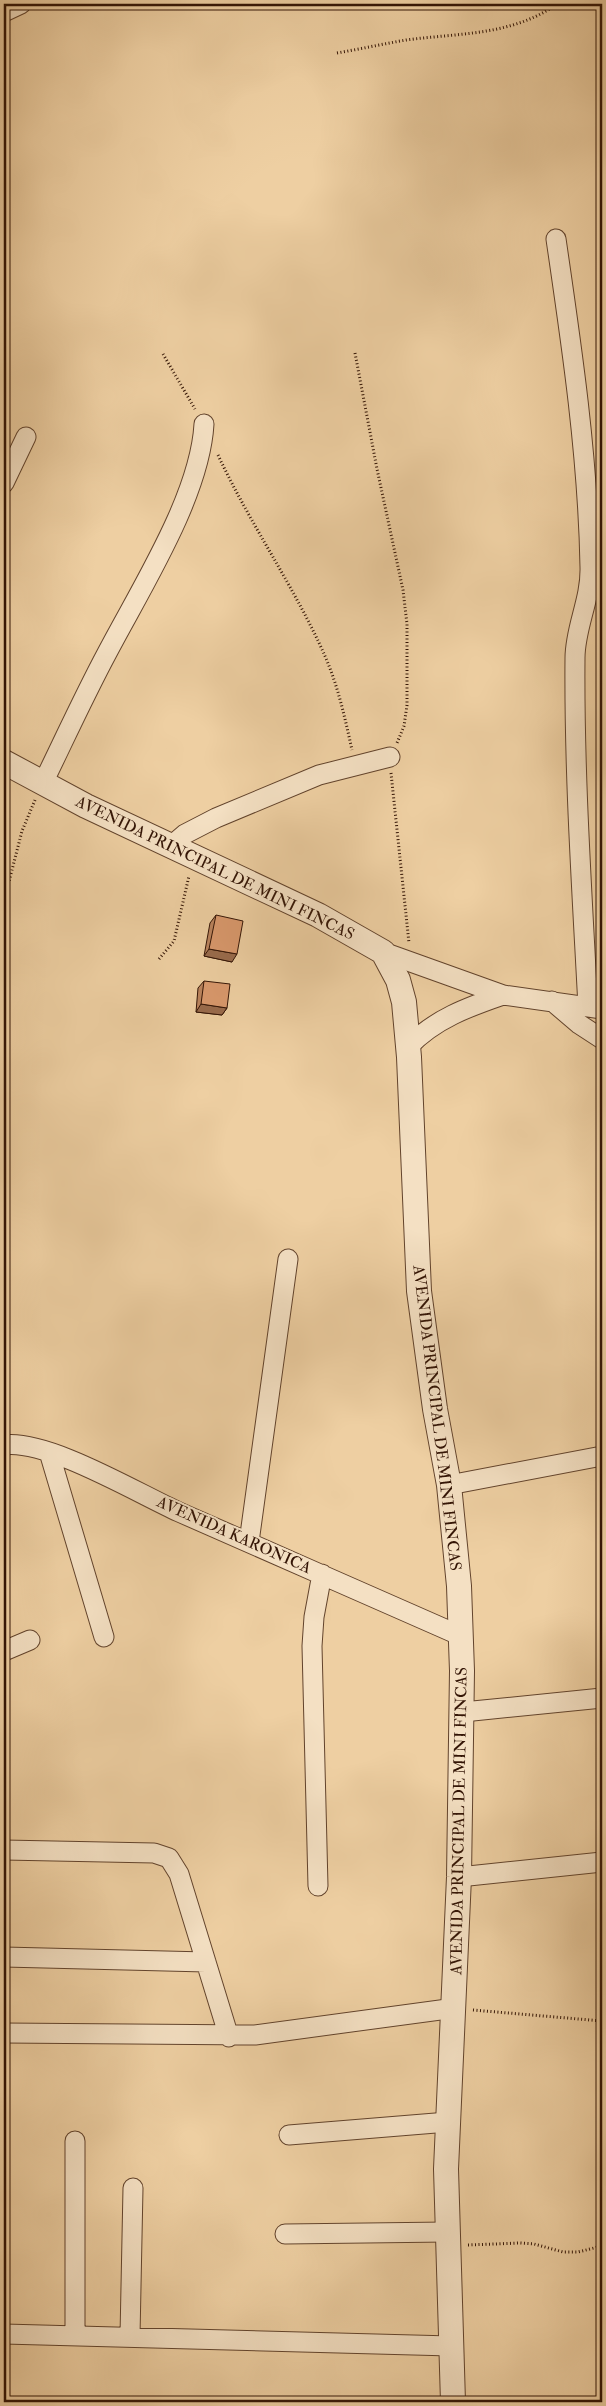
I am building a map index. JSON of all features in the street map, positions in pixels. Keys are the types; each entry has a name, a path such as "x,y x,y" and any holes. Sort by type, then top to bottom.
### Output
{"street":[{"path":"4,12 21,4"},
{"path":"383,952 503,995 595,1008 577,774 575,656 588,602 590,568 576,377 556,239"},
{"path":"43,783 101,664 159,555 189,490 199,462 204,424"},
{"path":"4,483 26,437"},
{"path":"171,846 185,834 216,818 319,775 390,757"},
{"name":"AVENIDA PRINCIPAL DE MINI FINCAS","path":"4,762 86,806 318,915 383,952 398,980 404,1002 408,1046 419,1291 435,1408 449,1485 459,1586 461,1636 463,1712 460,1877 448,2122 447,2239 453,2402"},
{"path":"408,1046 433,1025 452,1015 503,995"},
{"path":"552,1001 578,1024 602,1039"},
{"path":"249,1542 288,1259"},
{"name":"AVENIDA KARONICA","path":"4,1445 26,1445 49,1452 461,1636"},
{"path":"49,1452 104,1637"},
{"path":"449,1485 602,1456"},
{"path":"318,1886 312,1646 314,1617 322,1574"},
{"path":"4,1651 30,1640"},
{"path":"463,1712 602,1698"},
{"path":"4,1850 162,1854 169,1858 179,1874 229,2036"},
{"path":"460,1877 602,1862"},
{"path":"4,1957 206,1962"},
{"path":"4,2033 255,2035 455,2008"},
{"path":"289,2135 448,2122"},
{"path":"75,2141 76,2335"},
{"path":"130,2336 133,2188"},
{"path":"285,2234 447,2239"},
{"path":"4,2334 451,2346"}],"path":[{"path":"338,53 407,40 484,33 544,14 557,4"},
{"path":"356,353 377,469 403,590 407,624 406,712 404,726 390,757 410,962"},
{"path":"163,354 180,387 204,424"},
{"path":"217,452 234,491 274,558 325,656 341,700 356,766"},
{"path":"4,901 22,831 43,783"},
{"path":"158,959 174,941 193,856"},
{"path":"455,2008 602,2020"},
{"path":"447,2239 534,2244 563,2252 578,2252 602,2246"}],"building":[{"path":"216,915 243,921 237,954 209,949"},
{"path":"204,981 230,984 227,1008 201,1004"}]}
